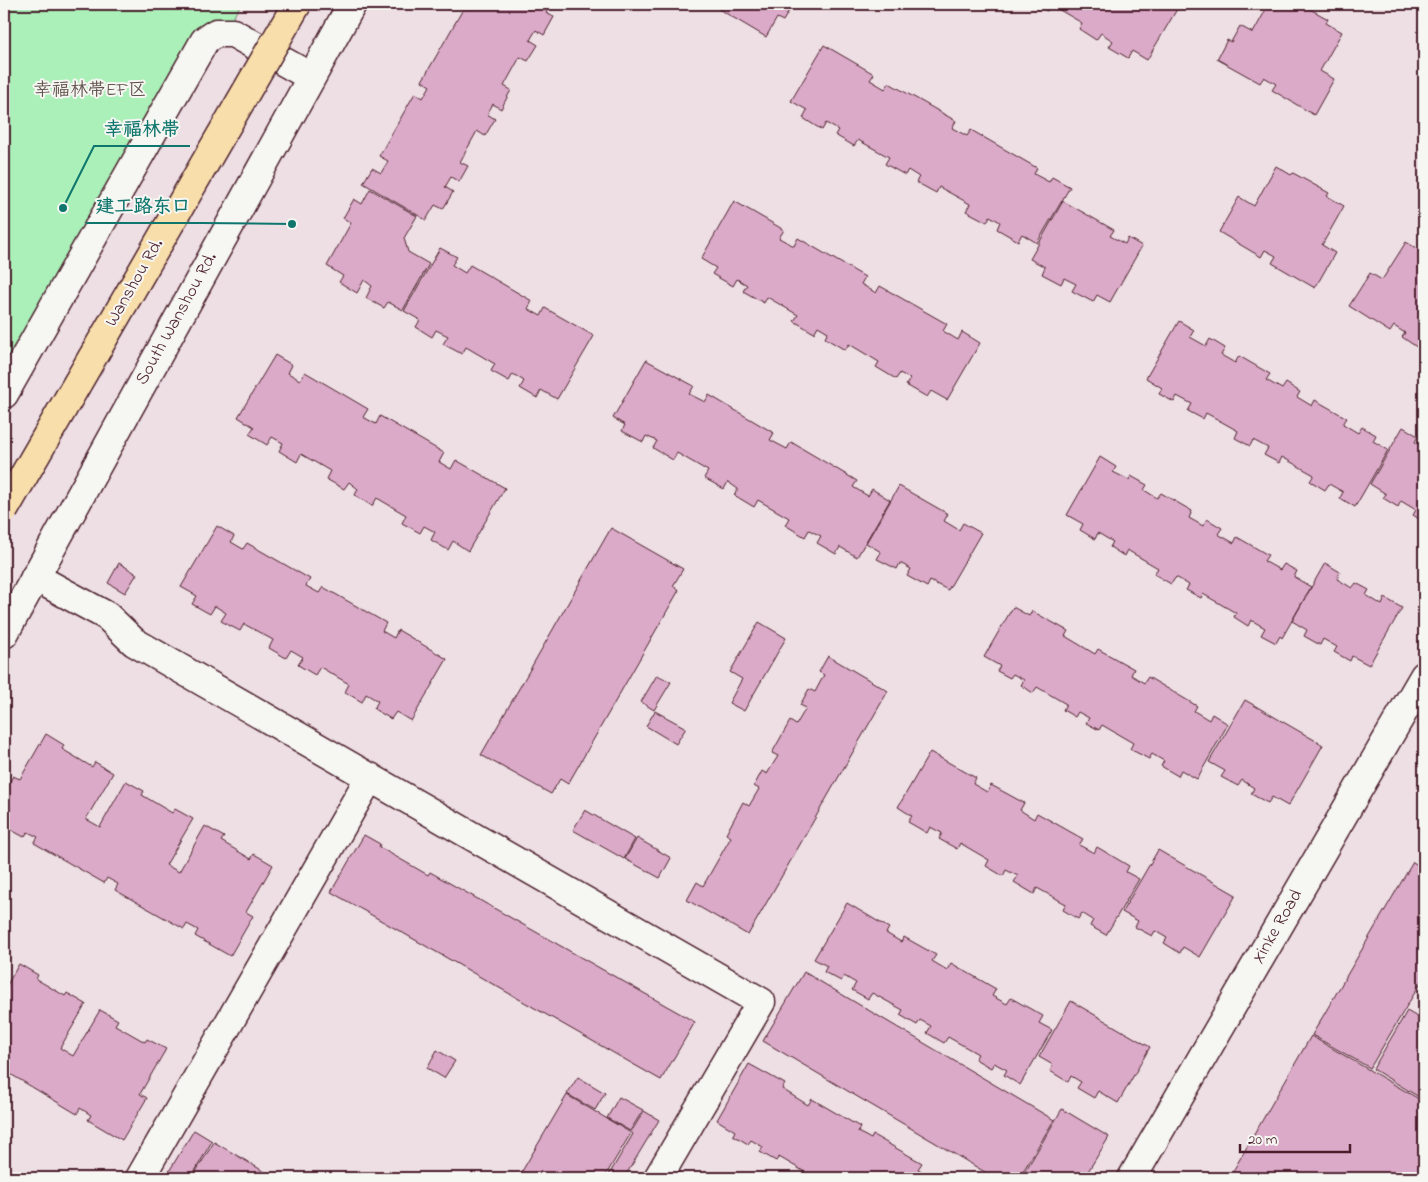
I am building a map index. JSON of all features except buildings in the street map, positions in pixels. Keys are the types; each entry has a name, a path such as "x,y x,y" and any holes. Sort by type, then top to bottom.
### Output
{"main road":[{"name":"Wanshou Rd.","path":"4,510 297,4"}],"street":[{"name":"South Wanshou Rd.","path":"4,634 352,4"},
{"path":"4,394 205,40 216,33 233,33 311,77"},
{"path":"36,577 107,616 134,642 761,1002 658,1178"},
{"name":"Xinke Road","path":"1132,1178 1424,676"},
{"path":"140,1178 370,777"}],"green space":[{"name":"幸福林带EF区","path":"4,4 241,4 4,413"}],"place":[{"name":"幸福林带","path":"63,208"},
{"name":"建工路东口","path":"292,224"}]}
